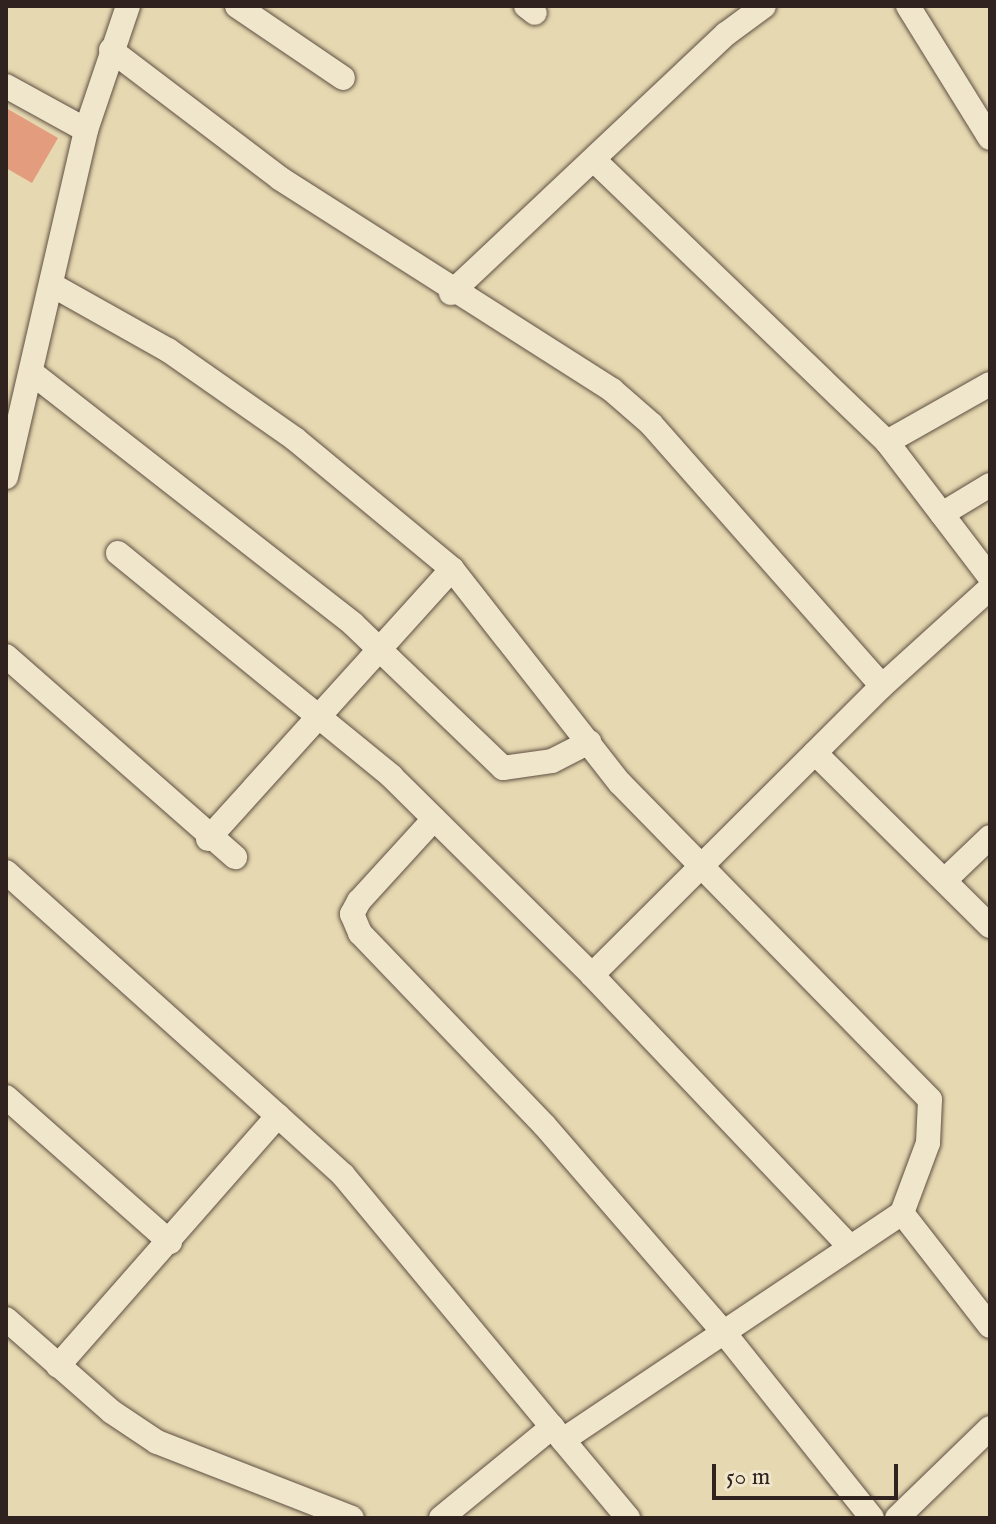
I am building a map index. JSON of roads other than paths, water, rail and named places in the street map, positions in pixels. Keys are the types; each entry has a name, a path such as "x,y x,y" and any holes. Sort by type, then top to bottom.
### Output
{"street":[{"path":"6,477 86,130 128,6"},
{"path":"237,6 343,78"},
{"path":"908,6 990,138"},
{"path":"451,293 748,10"},
{"path":"111,50 223,138 451,293 560,355 651,424 882,686"},
{"path":"6,86 86,130"},
{"path":"594,160 887,442 990,577"},
{"path":"52,285 168,350 295,439 452,569 620,783 930,1100 928,1143 902,1213 726,1335 558,1433 441,1518"},
{"path":"32,373 179,483 381,653 503,768 552,761 589,742"},
{"path":"887,442 990,384"},
{"path":"942,514 990,485"},
{"path":"118,553 318,715 434,819 592,975 850,1247"},
{"path":"208,839 318,715 381,653 452,569"},
{"path":"592,975 704,867 882,686 990,588"},
{"path":"6,656 208,839 235,857"},
{"path":"815,753 990,926"},
{"path":"434,819 359,901 353,922 545,1126 726,1335 872,1518"},
{"path":"945,880 990,837"},
{"path":"6,872 343,1175 628,1518"},
{"path":"6,1097 170,1242"},
{"path":"58,1366 278,1116"},
{"path":"902,1213 990,1326"},
{"path":"6,1319 58,1366 157,1442 352,1518"},
{"path":"897,1518 990,1428"}]}
